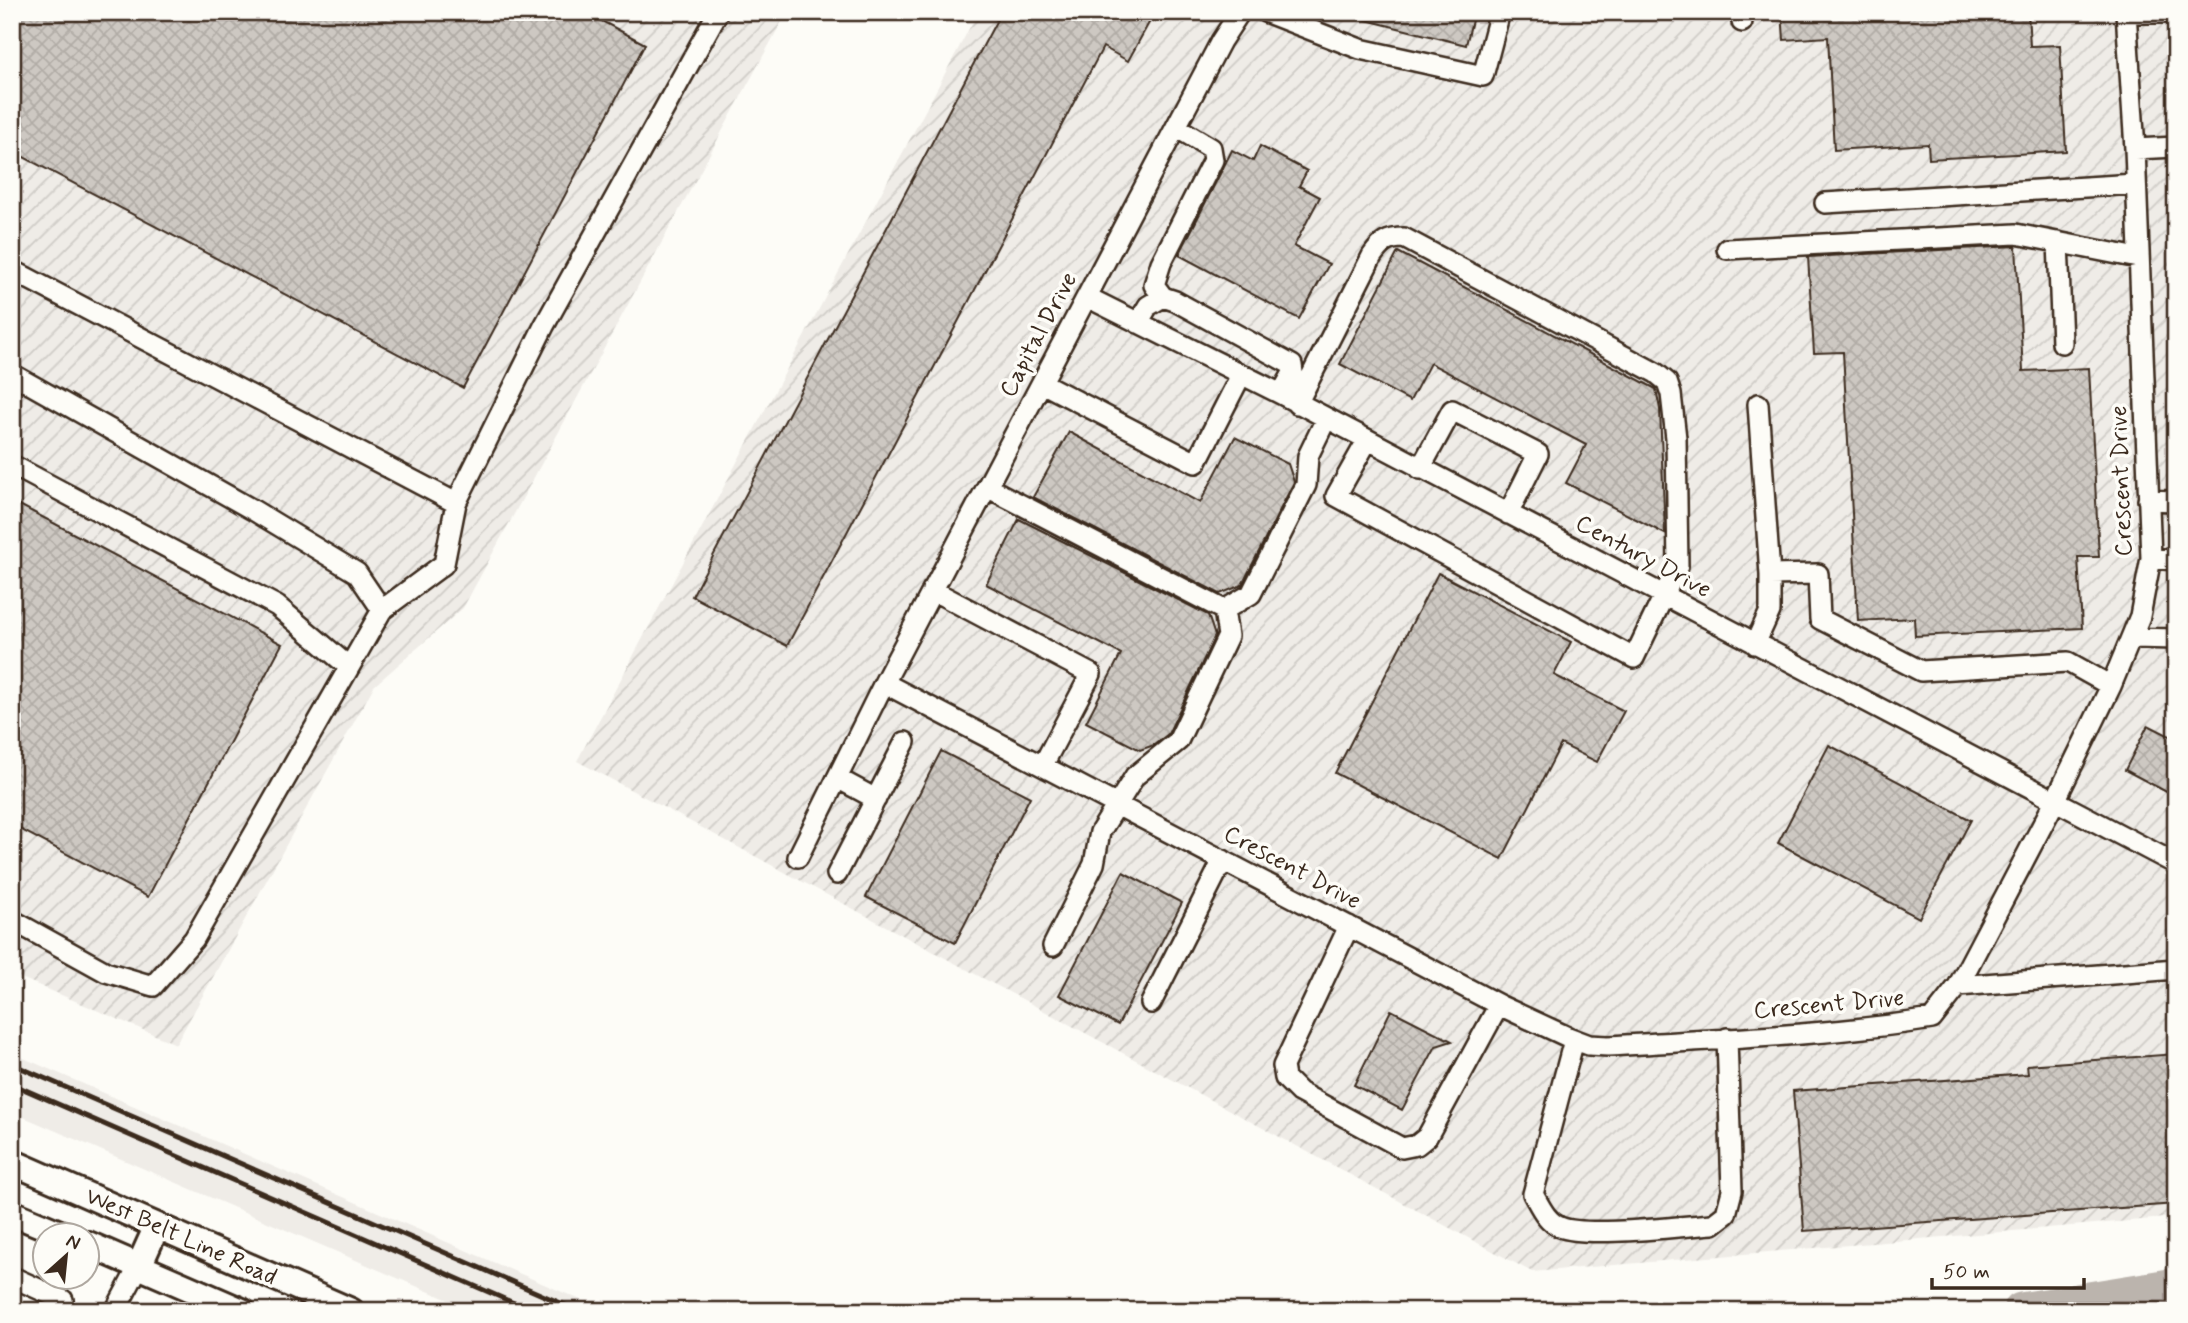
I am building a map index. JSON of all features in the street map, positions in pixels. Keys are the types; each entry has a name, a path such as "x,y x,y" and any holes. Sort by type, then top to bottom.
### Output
{"main road":[{"name":"West Belt Line Road","path":"12,1162 351,1311"},
{"name":"West Belt Line Road","path":"12,1213 33,1222"},
{"path":"139,1266 157,1226"},
{"name":"West Belt Line Road","path":"102,1250 242,1311"}],"street":[{"path":"12,920 106,972 153,986 194,939 382,610 444,564 456,503 544,326 718,12"},
{"name":"Capital Drive","path":"798,857 932,590 1221,41 1240,12"},
{"path":"1265,12 1309,20 1360,49 1483,76 1500,12"},
{"path":"2126,13 2176,13"},
{"name":"Crescent Drive","path":"884,683 1499,1005 1589,1045 1727,1038 1932,1019 1958,986 2055,801 2111,687 2140,617 2151,558 2135,149 2126,13"},
{"path":"1176,127 1211,148 1213,160 1161,264 1154,285 1163,297 1292,365 1289,399"},
{"path":"2135,149 2176,147"},
{"path":"1825,203 2135,184"},
{"path":"1727,249 2016,234 2138,258"},
{"path":"1289,399 1379,246 1390,238 1404,238 1636,361 1667,382 1676,439 1678,566 1634,658 1336,496 1367,441"},
{"path":"2058,242 2062,343"},
{"path":"12,270 456,503"},
{"name":"Century Drive","path":"1087,297 1289,399 2176,864"},
{"path":"1138,323 1148,306 1163,297"},
{"path":"12,374 253,510 357,573 382,610"},
{"path":"1042,383 1196,463 1241,375"},
{"path":"1755,644 1770,611 1758,404"},
{"path":"1420,469 1452,410 1538,454 1508,514"},
{"path":"1224,610 1251,594 1306,485 1308,456 1326,419"},
{"path":"12,466 277,606 349,667"},
{"path":"986,487 1224,610"},
{"path":"2147,500 2176,501"},
{"path":"2151,558 2176,560"},
{"path":"1770,575 1818,574 1820,619 1921,671 2068,662 2111,687"},
{"path":"932,590 1091,674 1043,765"},
{"path":"1053,946 1094,864 1100,832 1135,776 1178,741 1228,636 1224,610"},
{"path":"2133,638 2176,639"},
{"path":"837,874 905,742"},
{"path":"837,778 876,799"},
{"path":"1151,1003 1223,859"},
{"path":"1349,926 1283,1066 1284,1078 1299,1092 1402,1147 1417,1145 1427,1137 1499,1005"},
{"path":"1958,986 2176,969"},
{"path":"1574,1040 1533,1194 1545,1215 1560,1227 1596,1231 1713,1224 1726,1214 1732,1191 1727,1038"},
{"path":"115,1311 139,1266"},
{"path":"12,1277 63,1300 59,1311"}],"shaded area":[{"path":"12,12 787,12 463,608 374,686 176,1044 12,974"},
{"path":"978,12 2176,12 2176,1217 1532,1272 577,761"},
{"path":"12,1053 606,1311 474,1311 12,1112"}],"building":[{"path":"12,12 585,12 645,44 463,388 12,151"},
{"path":"1001,12 1155,12 1128,61 1103,47 787,646 692,596"},
{"path":"1359,12 1474,12 1466,45 1358,18"},
{"path":"1782,12 2028,12 2030,46 2060,45 2066,151 1929,159 1928,144 1834,150 1828,37 1784,40"},
{"path":"1260,146 1307,171 1299,186 1320,197 1294,246 1329,264 1299,319 1179,255 1232,150 1253,161"},
{"path":"2016,246 2023,371 2089,368 2099,557 2078,557 2082,628 1915,636 1914,618 1858,621 1843,352 1814,353 1808,257"},
{"path":"1398,252 1656,389 1660,409 1665,534 1566,483 1586,445 1430,363 1410,401 1340,364"},
{"path":"1069,432 1200,503 1235,437 1288,464 1294,482 1242,585 1220,594 1033,497"},
{"path":"12,501 282,644 148,897 12,825"},
{"path":"1019,519 1208,615 1215,636 1168,734 1154,745 1140,750 1086,722 1121,654 986,584"},
{"path":"1438,573 1571,642 1554,675 1624,711 1597,762 1561,744 1502,859 1335,773"},
{"path":"2148,725 2176,739 2176,797 2125,770"},
{"path":"1829,745 1971,820 1919,918 1778,843"},
{"path":"941,751 1030,797 955,943 866,897"},
{"path":"1123,872 1182,903 1118,1025 1059,995"},
{"path":"1391,1010 1452,1041 1436,1046 1402,1110 1354,1085"},
{"path":"2176,1054 2176,1204 1804,1231 1793,1091 2028,1074 2027,1065"}],"waterway":[{"path":"2021,1311 2176,1286"}],"railway":[{"path":"12,1064 579,1311"},
{"path":"12,1084 532,1311"}]}
